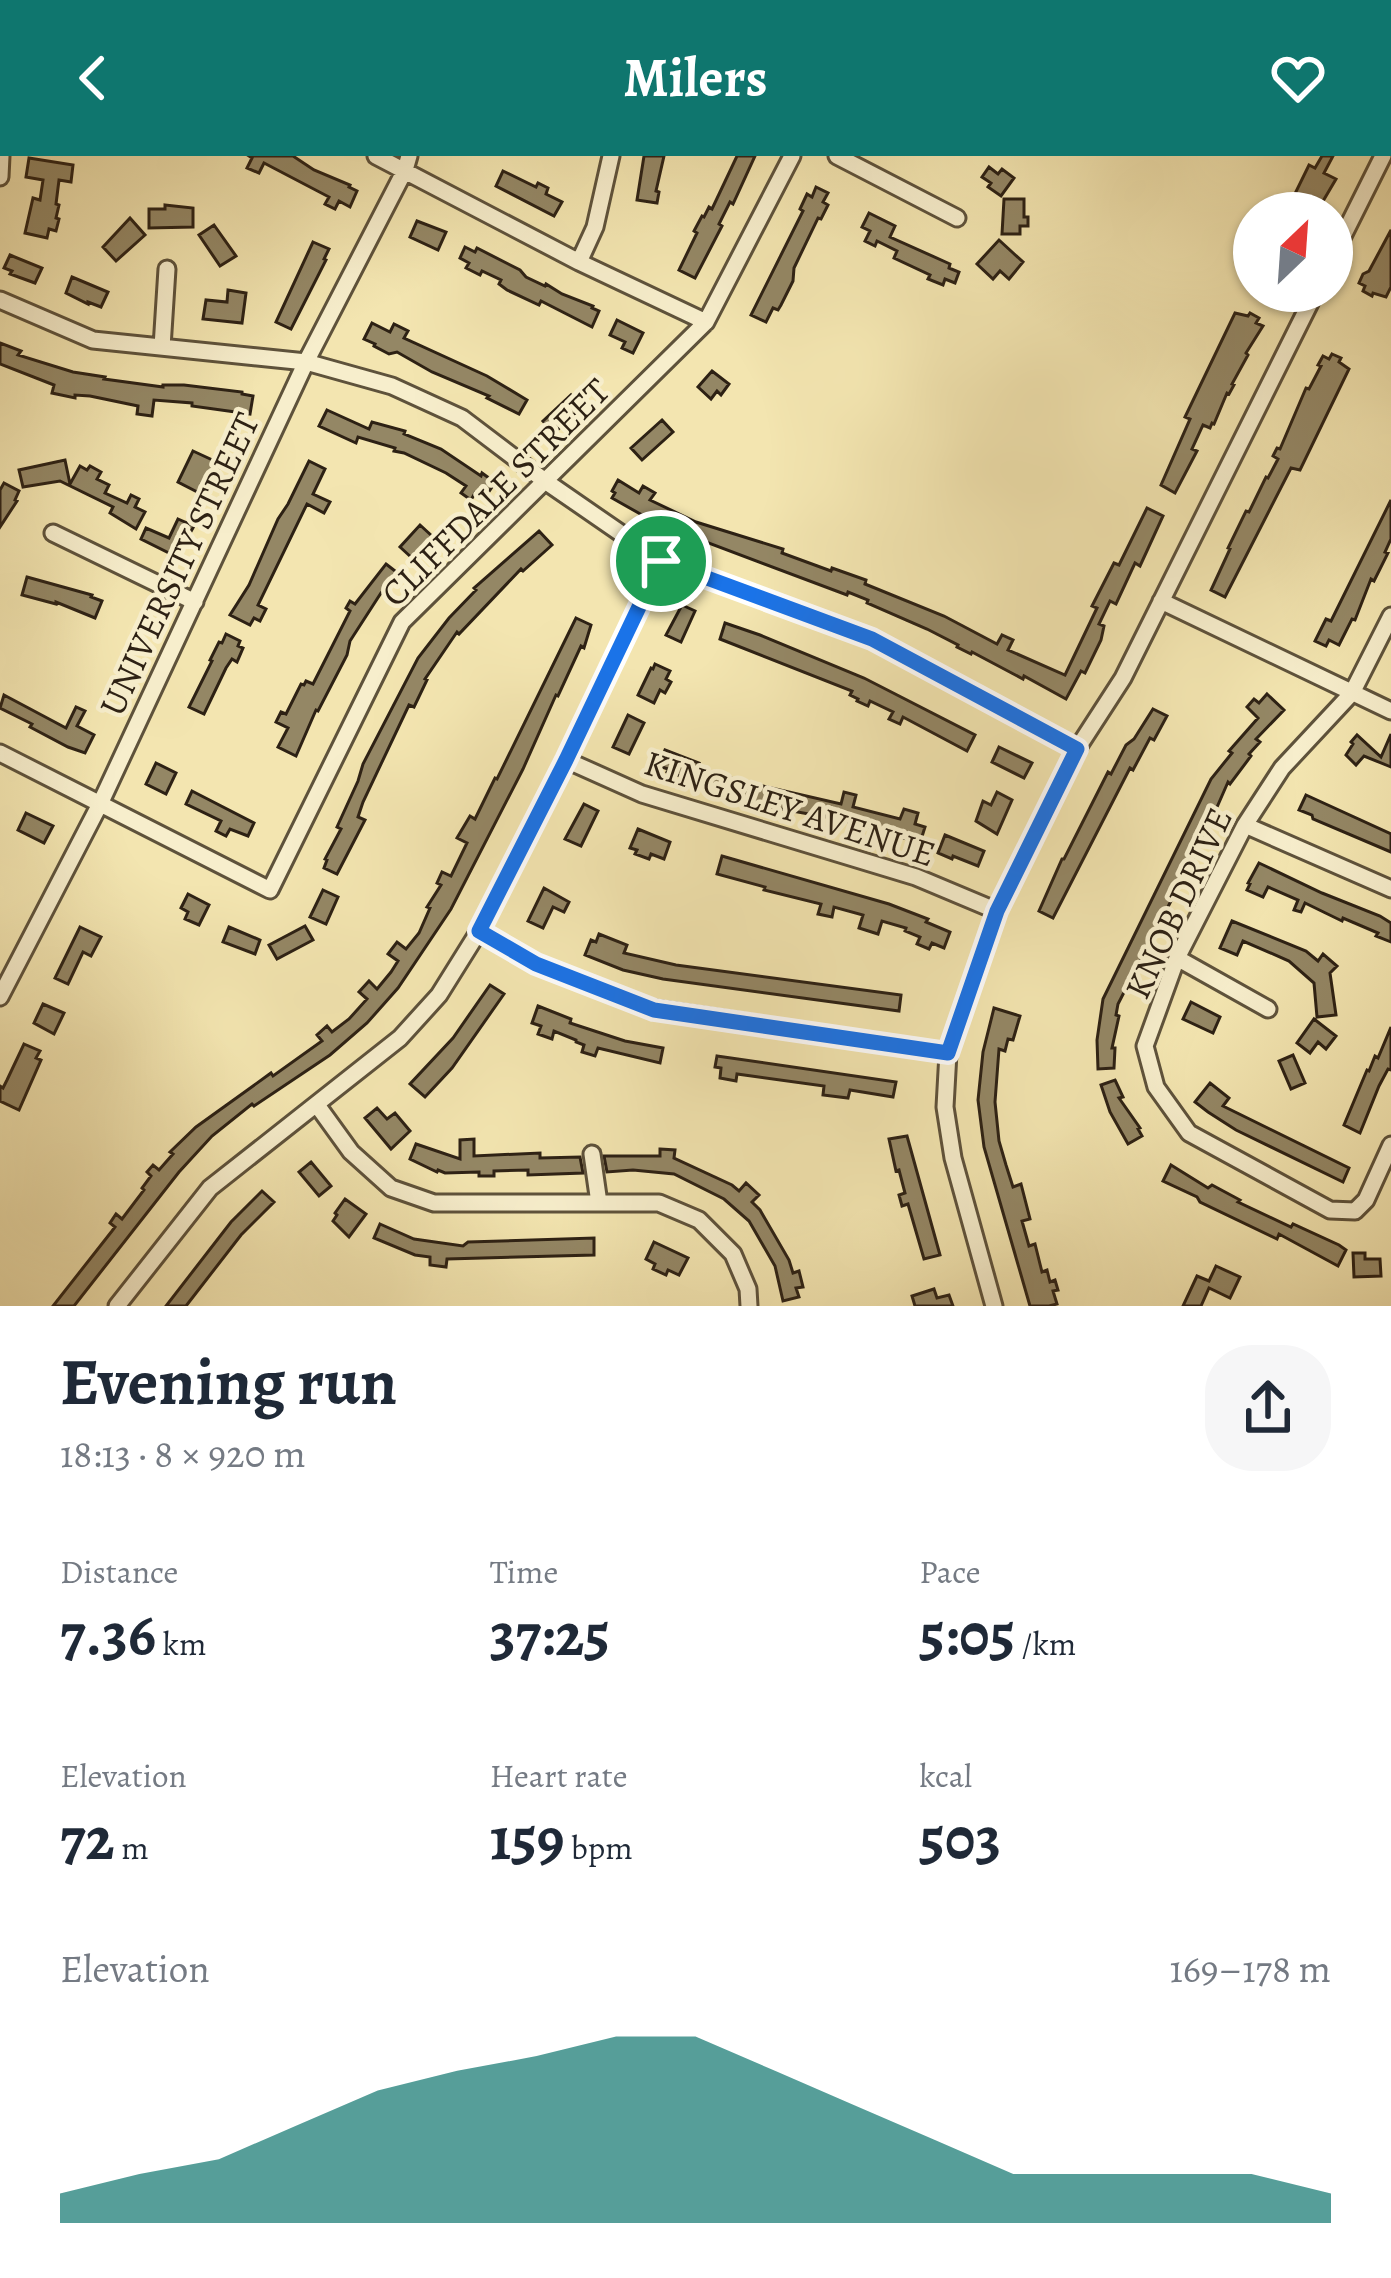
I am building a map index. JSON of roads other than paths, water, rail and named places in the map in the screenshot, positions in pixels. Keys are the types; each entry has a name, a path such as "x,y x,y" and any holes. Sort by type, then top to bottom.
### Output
{"street":[{"path":"0,177 1,156"},
{"path":"376,156 407,163 578,262 706,322"},
{"path":"578,262 595,227 611,156"},
{"name":"CLIFFDALE STREET","path":"100,805 270,890 402,622 706,322 792,156"},
{"path":"837,156 957,218"},
{"path":"1353,217 1383,156"},
{"name":"UNIVERSITY STREET","path":"0,997 100,805 306,362 407,163"},
{"path":"162,347 167,269"},
{"path":"0,300 93,340 306,362 392,386 462,418 661,561 872,639 1077,749"},
{"path":"994,1306 953,1158 945,1107 948,1053 997,911 1077,749 1123,678 1306,312"},
{"path":"53,532 195,602"},
{"path":"117,1306 210,1188 400,1038 439,995 479,931 661,561"},
{"path":"1161,601 1391,711"},
{"name":"KNOB DRIVE","path":"1391,616 1352,693 1282,768 1245,825 1177,958 1145,1046 1156,1088 1190,1133 1330,1210 1355,1211 1366,1200 1391,1145"},
{"path":"0,753 100,805"},
{"name":"KINGSLEY AVENUE","path":"566,760 642,794 916,878 997,911"},
{"path":"1245,825 1391,889"},
{"path":"479,931 536,964 654,1010 948,1053"},
{"path":"1177,958 1268,1009"},
{"path":"317,1105 351,1151 391,1188 434,1203 659,1203 699,1220 733,1254 748,1289 749,1306"},
{"path":"592,1154 599,1203"}]}
